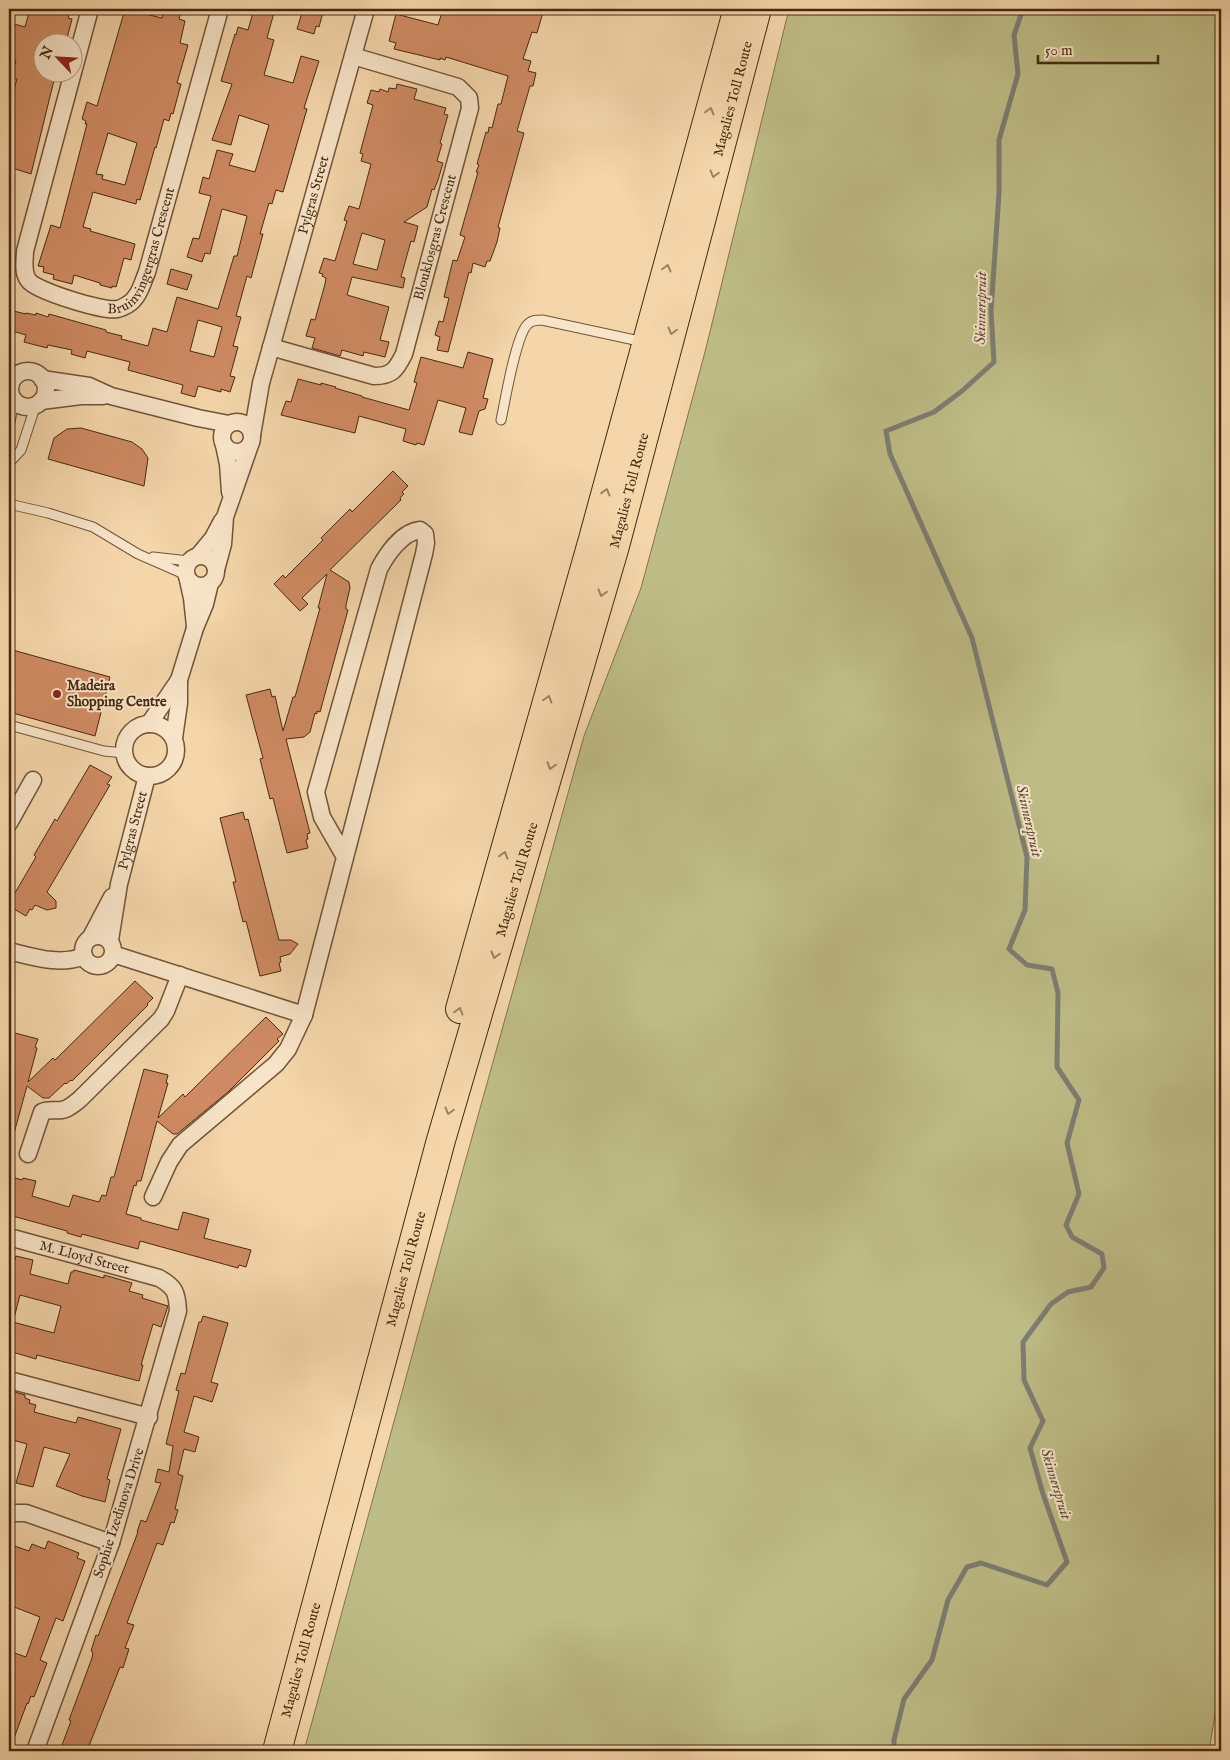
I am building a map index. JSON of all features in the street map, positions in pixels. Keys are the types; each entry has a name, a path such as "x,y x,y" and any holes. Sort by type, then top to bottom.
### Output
{"highway":[{"name":"Magalies Toll Route","path":"260,1751 425,1130 591,549 738,9"},
{"name":"Magalies Toll Route","path":"277,1751 441,1140 615,546 758,9"}],"street":[{"name":"Bruinvingergras Crescent","path":"90,9 25,251 24,269 29,281 43,290 98,308 116,310 129,304 139,292 147,272 220,9"},
{"name":"Pylgras Street","path":"174,738 179,703 179,680 223,544 225,517 230,497 251,440 261,383 366,9"},
{"name":"Blouklosgras Crescent","path":"271,347 374,376 384,376 393,372 404,354 470,108 468,98 458,87 353,56"},
{"path":"38,402 45,390 42,379 28,371 13,373 11,384 12,397 25,406 38,402 81,396 111,396"},
{"path":"42,379 89,386 111,396 198,418 232,423 239,422 248,426 251,440 242,451 237,452 228,449 198,418"},
{"name":"Pylgras Street","path":"232,423 245,412 261,383"},
{"path":"223,443 223,431 232,423"},
{"name":"Pylgras Street","path":"223,443 228,464 230,497"},
{"name":"Pylgras Street","path":"195,628 190,568 213,538 225,517"},
{"path":"154,1197 169,1162 180,1145 276,1064 288,1049 304,1015 424,554 426,543 424,534 420,530 414,531 394,545 379,568 316,792 322,817 345,857"},
{"path":"208,558 212,561 213,576 201,587 196,586 190,568 208,558"},
{"name":"Pylgras Street","path":"149,724 179,680"},
{"path":"149,724 164,727 174,738 176,754 169,768 162,773 147,776 139,774 132,768 127,762 124,753 128,736 133,730 141,725 149,724"},
{"name":"Pylgras Street","path":"111,947 119,884 147,776"},
{"path":"9,823 33,780"},
{"name":"Pylgras Street","path":"91,937 119,884"},
{"path":"111,947 108,962 100,966 90,964 84,956 85,943 91,937 101,935 111,947 180,975 304,1015"},
{"path":"9,951 57,961 73,961 84,956"},
{"path":"28,1154 42,1112 68,1109 80,1099 166,1012 180,975"},
{"name":"M. Lloyd Street","path":"9,1237 159,1278"},
{"name":"Sophie Izedinova Drive","path":"35,1751 111,1543 149,1417 178,1311 178,1298 172,1285 159,1278"},
{"path":"9,1380 149,1417"},
{"path":"9,1513 26,1513 111,1543"}],"lane":[{"path":"501,420 520,337 528,323 534,320 542,320 647,343"},
{"path":"9,428 12,397"},
{"path":"9,463 21,450 38,402"},
{"path":"9,504 48,513 93,527 142,555 190,568"},
{"path":"142,555 190,568"},
{"path":"9,725 104,751 124,753"}],"shaded area":[{"path":"789,9 1221,9 1221,1678 1209,1751 304,1751 584,736 641,588 705,352"}],"building":[{"path":"30,9 53,9 70,13 68,18 72,19 69,32 32,32 32,82 54,82 31,174 9,167 9,106 17,79 11,77 16,61 9,59 9,25 13,26 14,24 25,27"},
{"path":"125,9 162,18 164,9 181,12 179,19 185,21 180,43 188,45 177,83 181,84 173,114 171,113 169,121 164,119 140,200 137,199 136,204 93,192 83,227 91,229 90,231 135,244 131,260 124,258 116,287 112,286 112,288 74,275 72,284 53,279 54,275 43,272 44,267 38,266 51,225 60,228 87,124 82,119 87,102 97,106","holes":["108,133 137,143 125,185 102,179 103,175 96,174"]},
{"path":"254,9 275,9 267,38 274,40 264,75 293,83 301,56 319,61 304,108 307,109 283,192 276,190 272,204 269,203 260,234 263,234 251,278 247,276 236,316 241,317 233,346 238,347 230,376 235,377 230,392 221,389 221,392 198,386 195,397 181,393 183,385 128,370 130,362 87,351 85,358 71,354 72,350 48,345 47,348 24,342 26,335 9,330 9,310 26,314 36,315 36,313 48,317 49,314 106,330 106,332 122,336 121,339 148,346 153,328 167,332 177,297 218,309 234,256 237,256 247,216 222,209 210,254 205,253 202,262 187,257 193,238 199,239 211,196 199,193 203,177 209,179 217,150 233,154 229,165 255,172 269,125 239,115 231,145 212,140 232,84 221,81 235,34 238,27 248,30","holes":["198,320 222,327 214,357 190,351"]},
{"path":"303,9 324,9 319,27 316,26 314,34 297,29"},
{"path":"443,9 544,9 537,33 532,32 523,59 531,61 528,71 536,73 533,86 530,86 517,131 524,133 498,227 500,228 497,242 490,261 487,261 485,267 473,263 448,352 437,350 440,337 435,335 439,321 443,322 449,298 444,297 453,260 457,261 465,237 460,235 478,172 476,172 479,165 477,164 486,132 488,133 489,127 492,128 498,104 501,104 508,76 446,57 445,60 440,58 440,60 394,49 396,43 389,41 396,14 438,25"},
{"path":"397,84 417,89 414,99 446,108 444,114 448,115 437,161 443,163 427,207 404,222 418,226 414,242 411,241 401,277 405,278 403,288 352,277 347,295 389,307 380,340 389,342 385,357 364,352 363,356 342,350 340,356 312,348 315,338 306,336 311,319 315,320 325,284 326,278 322,276 323,274 319,273 324,258 335,261 347,221 344,220 349,206 359,209 371,164 361,161 363,154 360,153 373,105 367,103 371,90 379,92 380,89 388,92 389,88 396,89","holes":["362,233 385,240 377,270 353,264"]},
{"path":"171,269 192,275 187,290 167,284"},
{"path":"468,352 493,359 483,398 488,399 485,409 479,411 472,435 459,432 466,408 438,400 424,445 403,441 406,429 359,416 355,433 281,415 286,401 291,402 298,379 336,387 362,397 409,410 417,383 414,382 421,357 463,368"},
{"path":"81,428 132,442 142,449 148,458 144,486 48,459 54,438 67,429"},
{"path":"393,471 408,486 402,492 404,494 400,498 401,500 330,570 349,582 350,588 346,605 348,610 320,712 317,711 317,714 315,713 310,732 304,737 286,739 310,833 307,834 308,839 306,840 308,848 287,853 273,798 270,799 260,759 263,758 246,695 270,689 272,697 275,696 283,731 293,697 295,697 320,608 318,608 327,574 302,598 308,604 300,611 274,584 283,575 285,578 323,540 321,538 350,509 352,512"},
{"name":"Madeira Shopping Centre","path":"9,649 110,677 95,736 9,712"},
{"path":"90,765 112,777 107,784 110,785 47,892 56,901 56,908 47,910 35,905 26,916 9,906 9,903 36,857 34,855 55,819 57,821"},
{"path":"243,812 245,820 248,819 279,940 291,940 298,944 290,954 280,957 281,971 260,976 246,921 243,922 233,882 236,882 220,818"},
{"path":"135,981 153,998 148,1005 72,1081 65,1083 49,1098 43,1098 27,1086 13,1137 9,1136 9,1040 11,1032 38,1039 28,1082 53,1058 55,1060"},
{"path":"266,1017 283,1034 277,1039 279,1041 228,1092 177,1134 173,1134 157,1121 141,1181 137,1181 136,1186 134,1185 126,1214 178,1230 183,1212 209,1219 204,1238 251,1250 246,1267 239,1265 238,1268 140,1241 138,1249 82,1234 81,1237 67,1233 67,1231 9,1215 9,1176 22,1180 23,1178 36,1181 32,1196 69,1207 73,1195 99,1202 102,1195 106,1196 111,1177 114,1177 144,1069 168,1075 166,1083 168,1083 158,1118 183,1094 185,1097"},
{"path":"16,1256 33,1260 30,1274 68,1284 71,1272 74,1270 104,1278 104,1275 132,1283 129,1291 143,1295 142,1298 168,1306 161,1327 153,1324 141,1365 143,1365 139,1381 37,1355 36,1359 9,1351 9,1258 15,1260","holes":["20,1295 61,1306 54,1333 13,1322"]},
{"path":"203,1316 228,1323 211,1382 218,1384 212,1402 194,1396 184,1432 199,1437 195,1452 184,1449 178,1474 183,1476 175,1509 178,1510 174,1523 171,1522 163,1545 157,1543 127,1623 134,1625 125,1648 129,1649 123,1668 120,1667 87,1751 70,1751 71,1748 62,1745 71,1721 69,1720 92,1658 93,1652 91,1651 96,1635 98,1636 141,1520 146,1522 161,1483 155,1482 158,1469 169,1472 173,1446 166,1444 179,1391 176,1390 181,1373 185,1374 199,1322 201,1322"},
{"path":"11,1391 25,1395 25,1398 30,1400 29,1403 36,1405 34,1412 76,1423 78,1417 121,1429 107,1479 110,1480 105,1502 56,1486 70,1454 44,1447 33,1487 16,1483 27,1444 9,1439 9,1399"},
{"path":"48,1541 79,1553 77,1558 85,1561 63,1621 56,1618 40,1660 47,1663 34,1697 31,1696 27,1703 10,1749 9,1684 14,1670 9,1669 9,1651 26,1657 40,1617 9,1605 9,1544 29,1551 32,1544 45,1549"}],"waterway":[{"name":"Skinnerspruit","path":"894,1751 894,1740 904,1699 932,1660 948,1600 967,1567 981,1563 1047,1585 1067,1562 1043,1494 1030,1448 1043,1421 1024,1380 1023,1342 1051,1304 1068,1292 1091,1287 1104,1268 1102,1254 1072,1237 1066,1225 1079,1194 1067,1143 1079,1100 1057,1067 1058,993 1052,969 1027,965 1009,949 1025,910 1027,857 972,638 890,454 886,431 934,412 962,391 994,362 991,311 999,193 999,140 1018,74 1014,35 1023,9"}],"place":[{"name":"Madeira Shopping Centre","path":"57,694"}]}
